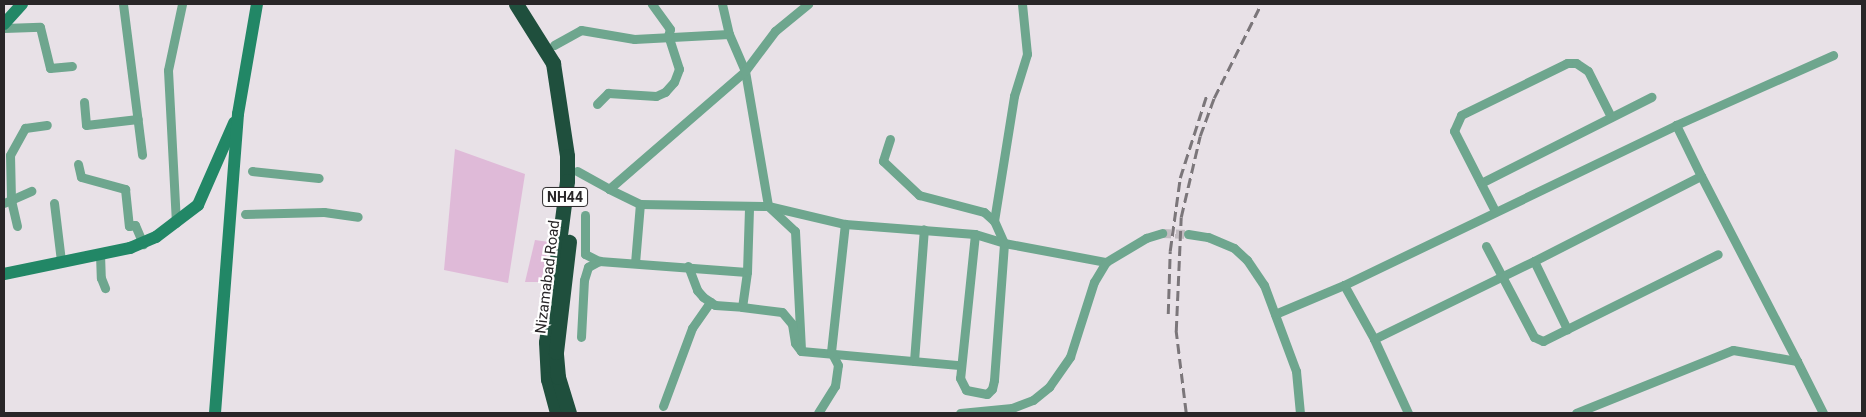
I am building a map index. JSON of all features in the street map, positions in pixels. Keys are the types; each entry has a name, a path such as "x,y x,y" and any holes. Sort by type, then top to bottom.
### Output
{"highway":[{"name":"NH44","path":"516,4 553,64 567,156 567,181 546,342 548,379 555,407"},
{"name":"Nizamabad Road","path":"528,4 554,45 563,77 577,171 556,352 558,377 569,413"}],"main road":[{"path":"4,24 8,14 22,4"},
{"path":"216,413 238,114 257,4"},
{"path":"4,274 143,244 176,223 198,205 238,114"}],"street":[{"path":"123,4 142,155"},
{"path":"176,223 168,70 182,4"},
{"path":"597,104 608,93 656,96 665,92 679,69 668,36 670,29 652,4"},
{"path":"722,4 729,34 745,71 768,206 795,231 801,351"},
{"path":"609,189 745,71 775,31 808,4"},
{"path":"994,221 1014,96 1027,54 1022,4"},
{"path":"4,28 40,27 50,68 72,66"},
{"path":"554,45 581,30 634,39 729,34"},
{"path":"1276,314 1344,286 1495,211 1676,125 1833,55"},
{"path":"1495,211 1454,131 1461,115 1567,63 1576,63 1588,71 1611,117"},
{"path":"1481,183 1651,97"},
{"path":"84,102 86,125 138,119"},
{"path":"16,226 8,201 10,155 25,128 47,125"},
{"path":"1676,125 1700,176 1823,413"},
{"path":"890,139 883,161 919,195 984,212 994,221 1004,243 994,380 990,392 966,390 960,378 959,365 975,234"},
{"path":"78,164 81,177 125,189 129,226 135,225 143,244"},
{"path":"252,171 319,178"},
{"path":"577,171 640,204 768,206 845,224 975,234 1004,243 1106,262"},
{"path":"1374,339 1534,261 1700,176"},
{"path":"8,201 32,191"},
{"path":"54,203 61,261"},
{"path":"635,262 640,204"},
{"path":"742,307 747,272 749,207"},
{"path":"245,214 324,212 358,217"},
{"path":"585,215 585,254 599,261 635,262 747,272"},
{"path":"818,413 835,386 838,365 831,352 845,224"},
{"path":"914,361 924,229"},
{"path":"960,413 1012,408 1033,400 1054,382 1070,357 1094,282 1106,262 1146,238 1162,233"},
{"path":"1188,234 1208,237 1234,248 1247,260 1264,285 1296,372 1300,413"},
{"path":"1486,246 1534,337 1543,341 1718,254"},
{"path":"100,254 101,278 106,288"},
{"path":"581,337 584,280 588,267 599,261"},
{"path":"1534,261 1567,328"},
{"path":"688,266 696,290 710,302 782,312 792,324 795,343 801,351"},
{"path":"1344,286 1374,339 1408,413"},
{"path":"663,406 688,336 710,302"},
{"path":"1576,413 1733,350 1797,361"},
{"path":"801,351 831,352 959,365"}],"shaded area":[{"path":"455,149 525,174 508,283 444,270"},
{"path":"535,240 549,242 541,282 525,282"}],"tunnel":[{"path":"1162,233 1188,234"}],"railway":[{"path":"1186,413 1176,331 1181,217 1200,136 1214,98 1261,4"},
{"path":"1168,314 1170,251 1180,178 1207,94"}]}
